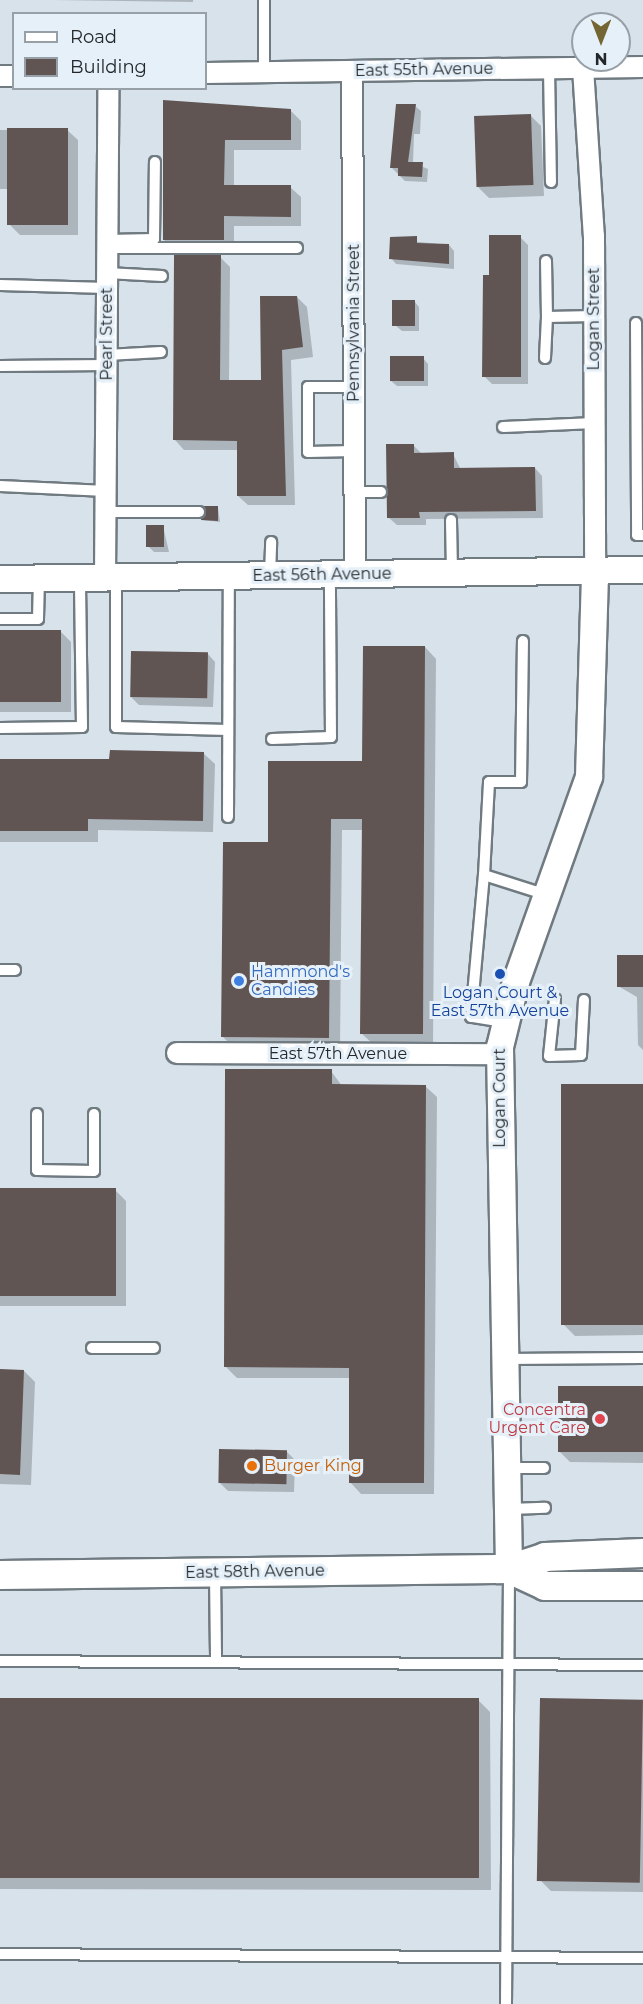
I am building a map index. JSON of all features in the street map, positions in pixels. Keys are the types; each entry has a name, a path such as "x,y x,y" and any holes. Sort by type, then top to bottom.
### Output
{"main road":[{"name":"East 58th Avenue","path":"0,1575 509,1569 545,1557 643,1553"},
{"path":"0,1564 39,1575"},
{"name":"East 58th Avenue","path":"509,1569 545,1586 643,1586"},
{"path":"0,1582 39,1575"}],"street":[{"name":"East 55th Avenue","path":"207,73 571,68"},
{"name":"Pennsylvania Street","path":"342,575 354,492 352,71"},
{"name":"Logan Street","path":"583,72 594,316 595,571"},
{"name":"Pearl Street","path":"108,90 106,512 111,578"},
{"name":"East 56th Avenue","path":"0,579 643,570"},
{"name":"Logan Court","path":"509,1569 499,1054 504,1022 589,777 595,571"},
{"name":"East 57th Avenue","path":"177,1053 499,1054"}],"lane":[{"path":"264,0 264,72"},
{"path":"549,69 551,182"},
{"path":"107,244 154,239 155,162"},
{"path":"107,244 297,248"},
{"path":"545,358 546,261"},
{"path":"0,285 162,276"},
{"path":"546,317 594,316"},
{"path":"636,323 637,535 643,535"},
{"path":"0,366 107,360 161,352"},
{"path":"354,387 308,387 308,452 354,451"},
{"path":"503,427 595,423"},
{"path":"0,486 106,491"},
{"path":"354,492 381,492"},
{"path":"106,512 199,512"},
{"path":"451,520 452,573"},
{"path":"270,576 271,542"},
{"path":"272,739 331,737 342,575"},
{"path":"228,817 229,577"},
{"path":"111,578 116,727 228,730"},
{"path":"0,619 38,619 39,579"},
{"path":"0,728 82,727 80,579"},
{"path":"504,1022 471,1017 484,874 489,782 521,782 523,641"},
{"path":"484,874 547,895"},
{"path":"0,970 15,970"},
{"path":"555,999 549,1056 581,1055 584,1000"},
{"path":"37,1114 37,1170 94,1171 94,1114"},
{"path":"92,1348 154,1348"},
{"path":"506,1359 643,1358"},
{"path":"508,1468 544,1468"},
{"path":"509,1509 545,1508"},
{"path":"506,2004 509,1569"},
{"path":"215,1573 216,1660"},
{"path":"0,1661 216,1660 643,1665"},
{"path":"0,1954 643,1958"}],"building":[{"path":"163,100 291,109 291,140 225,140 224,185 291,185 291,217 224,216 224,240 163,240"},
{"path":"396,104 416,104 408,162 423,162 422,177 398,176 398,168 390,168"},
{"path":"531,114 533,185 477,187 474,116"},
{"path":"7,128 68,128 68,225 7,225"},
{"path":"489,235 521,235 521,377 482,377 483,275 489,275"},
{"path":"417,236 417,243 449,244 449,264 389,259 390,237"},
{"path":"174,255 221,255 220,380 261,380 260,296 297,296 303,347 282,350 286,496 237,496 237,441 173,440"},
{"path":"392,300 415,300 415,326 392,326"},
{"path":"390,356 424,356 424,381 390,381"},
{"path":"386,444 414,444 414,453 454,452 454,468 535,467 536,511 419,512 420,518 387,518"},
{"path":"204,506 218,506 218,521 201,520"},
{"path":"146,525 164,525 164,547 146,547"},
{"path":"0,630 61,630 61,702 0,702"},
{"path":"363,646 425,646 423,1034 360,1034 362,819 331,819 329,1038 221,1037 223,842 268,842 268,761 362,761"},
{"path":"131,651 208,652 207,698 130,697"},
{"path":"110,750 204,752 203,821 88,819 88,831 0,831 0,759 109,759"},
{"path":"617,955 643,955 643,987 617,987"},
{"path":"225,1069 332,1069 332,1084 426,1085 424,1483 349,1483 349,1368 224,1367"},
{"path":"561,1084 643,1084 643,1325 561,1325"},
{"path":"0,1188 116,1188 116,1296 0,1296"},
{"path":"0,1369 24,1370 20,1475 0,1474"},
{"name":"Concentra Urgent Care","path":"558,1386 643,1386 643,1452 558,1452"},
{"name":"Burger King","path":"219,1449 287,1450 286,1484 218,1483"},
{"path":"0,1698 479,1698 479,1878 0,1878"},
{"path":"540,1698 643,1700 640,1883 537,1881"}],"place":[{"name":"Logan Court & East 57th Avenue","path":"500,974"},
{"name":"Hammond's Candies","path":"239,981"},
{"name":"Concentra Urgent Care","path":"600,1419"},
{"name":"Burger King","path":"252,1466"}]}
